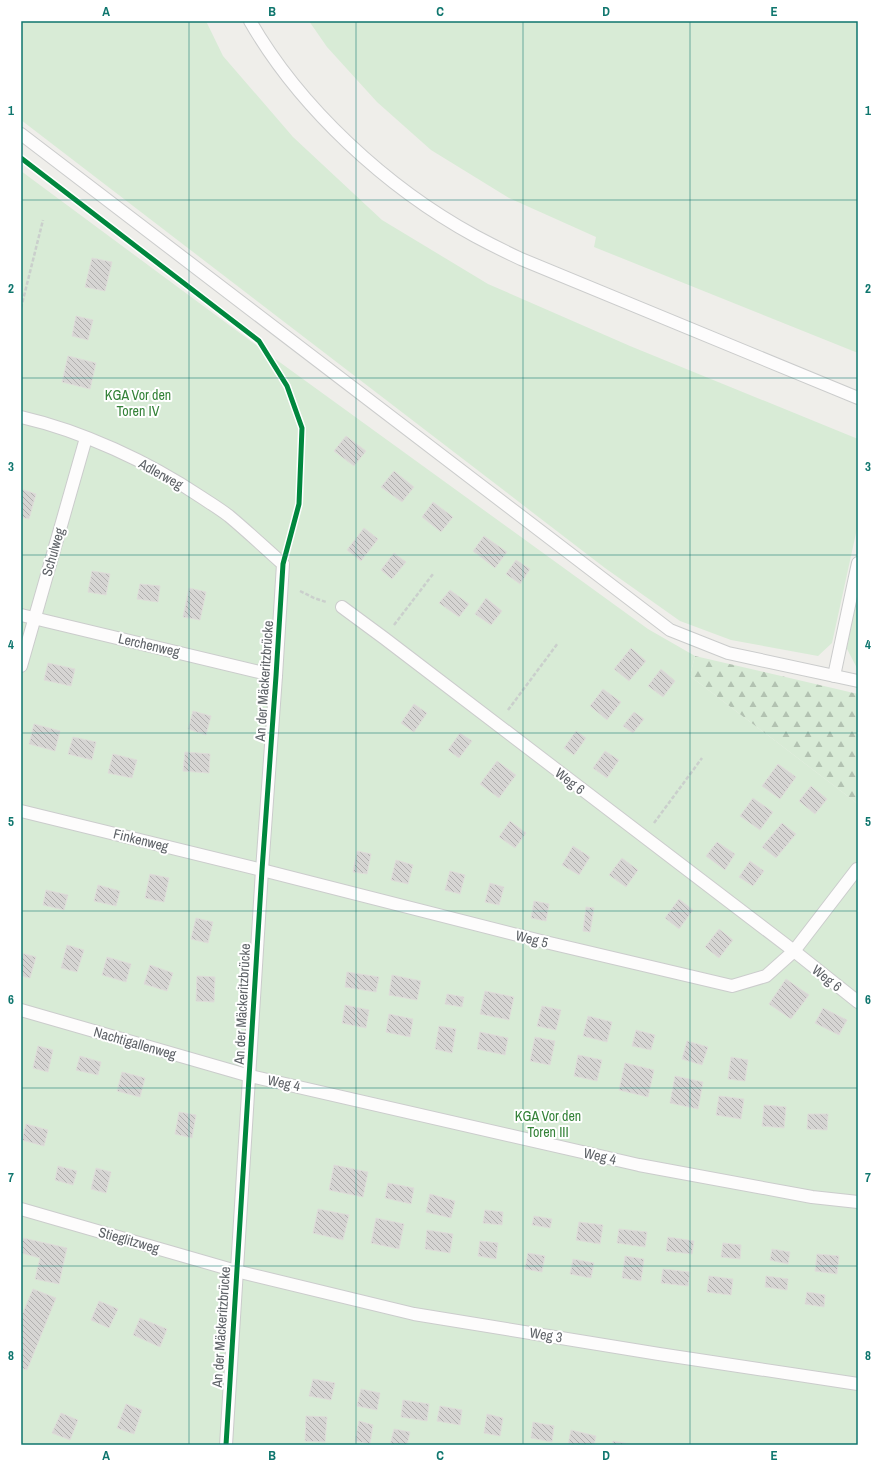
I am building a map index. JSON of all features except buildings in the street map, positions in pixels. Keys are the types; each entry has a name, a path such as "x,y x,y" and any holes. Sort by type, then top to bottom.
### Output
{"lane":[{"path":"250,21 257,34 286,74 315,109 352,146 392,180 437,213 475,236 521,259 858,398"},
{"path":"21,134 670,630 728,653 858,681"},
{"name":"Adlerweg","path":"21,417 40,421 86,438 125,454 175,480 228,515 283,564"},
{"name":"Schulweg","path":"21,666 86,438"},
{"name":"An der Mäckeritzbrücke","path":"226,1445 236,1271 283,564"},
{"path":"834,676 858,564"},
{"name":"Weg 6","path":"342,607 794,951 858,1002"},
{"name":"Lerchenweg","path":"21,615 276,676"},
{"name":"Finkenweg","path":"21,811 262,870"},
{"name":"Weg 5","path":"262,870 542,942 732,986 766,976 794,951 857,869"},
{"name":"Nachtigallenweg","path":"21,1010 250,1076"},
{"name":"Weg 4","path":"250,1076 639,1165 812,1197 858,1202"},
{"name":"Stieglitzweg","path":"21,1209 236,1271"},
{"name":"Weg 3","path":"236,1271 414,1314 652,1353 858,1384"}],"path":[{"path":"21,308 43,220"},
{"path":"283,564 300,592 342,607"},
{"path":"384,638 433,574"},
{"path":"497,725 558,643"},
{"path":"644,837 702,758"}],"green space":[{"path":"21,21 206,21 223,56 293,137 382,220 488,284 630,346 858,439 858,524 832,643 818,656 731,640 680,621 605,568 21,120"},
{"path":"309,21 858,21 858,353 594,247 596,237 509,198 431,150 377,102 327,47"},
{"name":"KGA Vor den Toren III","path":"21,171 256,345 648,629 695,656 690,676 858,804 858,1445 21,1445"},
{"path":"858,588 858,670 846,647"},
{"path":"695,656 858,694 858,804 690,676"}],"cycle path":[{"path":"21,158 259,341 287,386 302,428 299,504 283,564 226,1445"}],"park label":[{"name":"KGA Vor den Toren IV","path":"138,404"}]}
